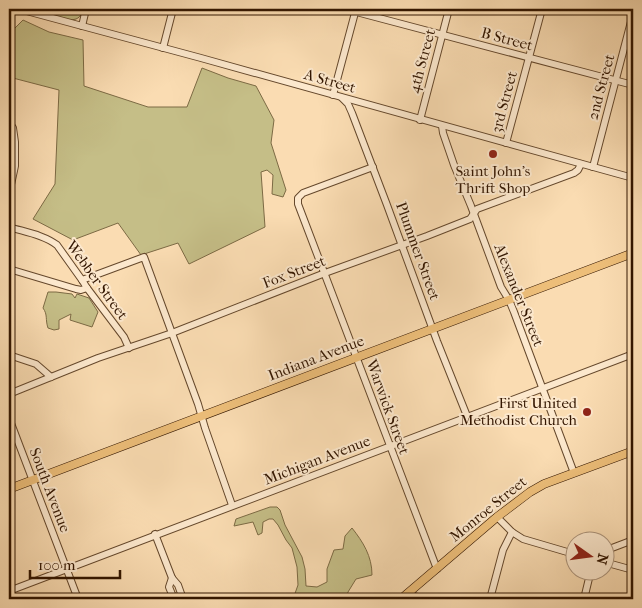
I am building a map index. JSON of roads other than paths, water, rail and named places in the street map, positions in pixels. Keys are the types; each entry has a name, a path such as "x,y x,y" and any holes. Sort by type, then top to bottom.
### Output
{"main road":[{"name":"Indiana Avenue","path":"9,489 633,253"},
{"name":"Monroe Street","path":"404,597 497,517 534,489 633,451"}],"street":[{"name":"A Street","path":"19,9 633,178"},
{"path":"82,26 86,9"},
{"path":"163,48 173,9"},
{"name":"B Street","path":"345,9 356,10 633,85"},
{"name":"4th Street","path":"420,120 449,9"},
{"name":"3rd Street","path":"506,143 542,9"},
{"path":"333,95 356,10"},
{"name":"2nd Street","path":"593,167 633,14"},
{"name":"Plummer Street","path":"341,97 348,104 373,167 467,416"},
{"path":"9,122 13,128 15,142 15,166 9,194"},
{"name":"Alexander Street","path":"442,126 452,158 501,287 509,300 574,473"},
{"name":"Fox Street","path":"9,394 98,358 172,333 470,219 477,209 574,173 578,170 580,164"},
{"name":"Warwick Street","path":"373,167 303,193 298,198 298,204 437,569"},
{"name":"Webber Street","path":"9,227 52,241 60,248 124,337 129,348"},
{"path":"82,280 144,257 232,505"},
{"path":"9,269 76,289 87,288"},
{"name":"Michigan Avenue","path":"9,591 633,354"},
{"path":"9,355 36,364 51,377"},
{"name":"South Avenue","path":"9,418 78,599"},
{"path":"497,517 517,535 564,551"},
{"path":"490,599 503,550 512,532"},
{"path":"155,534 172,578 178,585 183,599"},
{"path":"614,547 633,540"},
{"path":"614,565 633,570"},
{"path":"172,578 170,587 174,599"},
{"path":"584,599 589,580"},
{"path":"404,597 426,599"}],"place":[{"name":"Saint John's Thrift Shop","path":"493,154"},
{"name":"First United Methodist Church","path":"587,412"}]}
